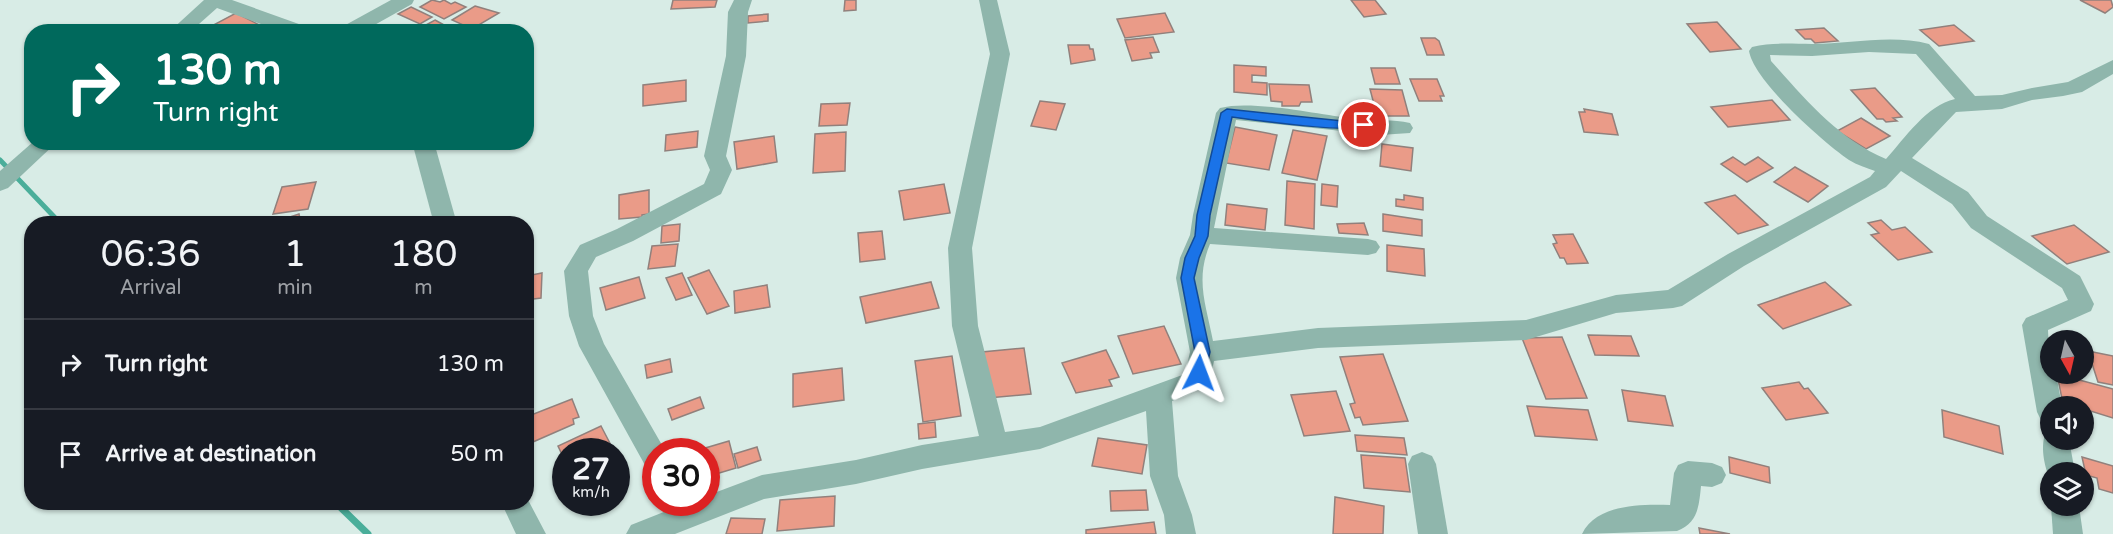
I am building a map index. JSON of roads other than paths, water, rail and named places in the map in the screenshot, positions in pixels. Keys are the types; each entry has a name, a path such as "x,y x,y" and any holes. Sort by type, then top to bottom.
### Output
{"street":[{"path":"187,24 214,0 281,24"},
{"path":"361,24 405,0"},
{"path":"644,438 592,346 581,316 576,271 588,251 625,235 713,189 721,170 715,156 736,56 738,12 743,0"},
{"path":"988,0 1000,54 960,248 965,326 995,445"},
{"path":"1970,103 1923,48 1869,46 1812,50 1776,48 1759,51 1761,62 1814,123 1859,156 1895,164 1960,198 1979,222 2070,282 2082,304 2034,325 2047,396"},
{"path":"1203,352 1318,338 1526,330 1616,304 1673,299 1736,260 1860,194 1878,182 1932,122 1949,107 1970,103 2002,102 2075,87 2113,66"},
{"path":"720,498 762,487 1040,438 1194,381 1199,373 1203,352 1188,278 1192,258 1202,236 1204,215 1227,113 1377,128 1402,128"},
{"path":"0,183 37,150"},
{"path":"425,150 444,216"},
{"path":"1202,236 1368,247"},
{"path":"1158,396 1164,476 1178,514 1180,534"},
{"path":"1422,464 1433,534"},
{"path":"1597,534 1611,523 1642,516 1677,518 1684,510 1688,473 1712,475"},
{"path":"519,510 531,534"},
{"path":"641,534 669,516"},
{"path":"2066,516 2068,534"}],"waterway":[{"path":"0,160 53,216"},
{"path":"343,510 368,534"}]}
